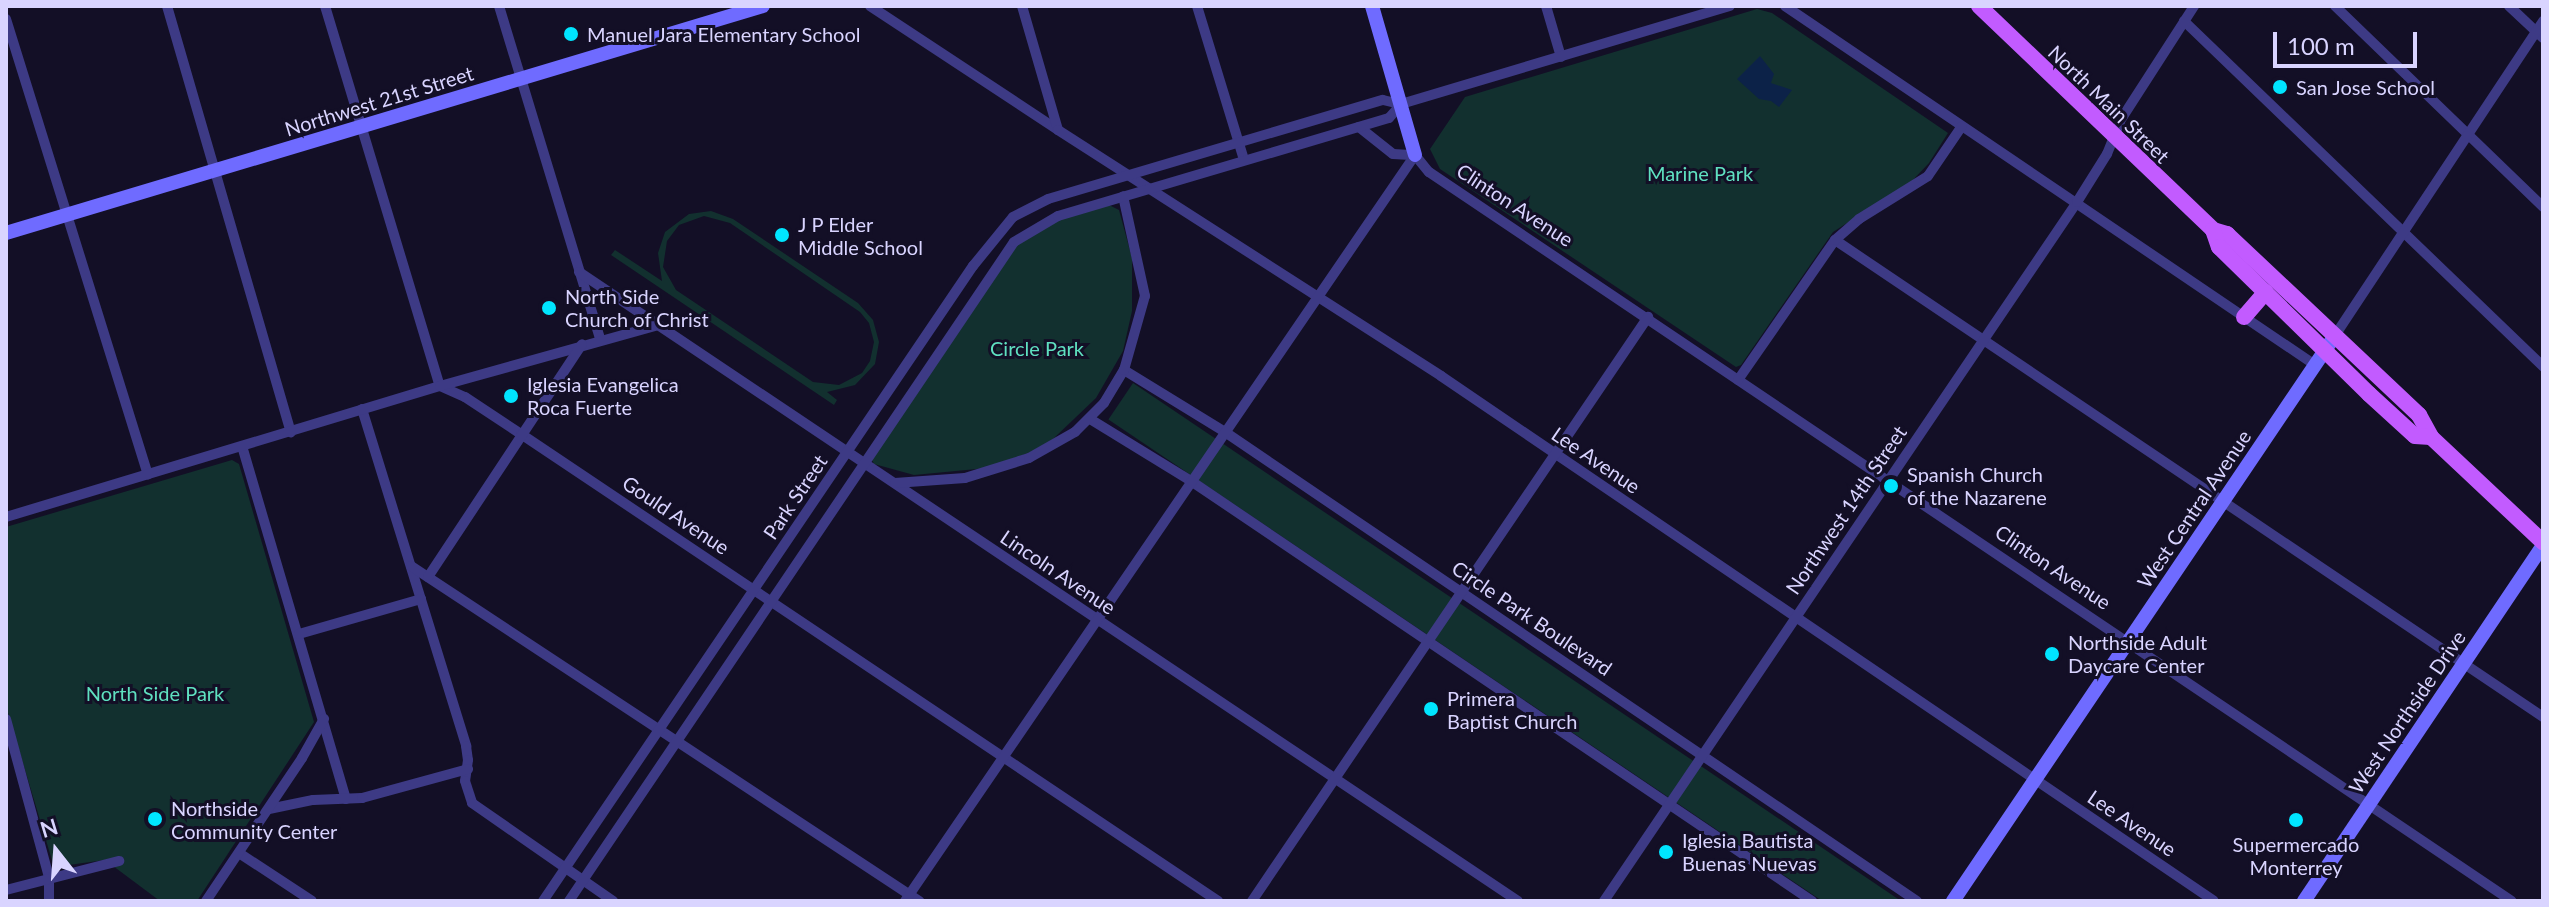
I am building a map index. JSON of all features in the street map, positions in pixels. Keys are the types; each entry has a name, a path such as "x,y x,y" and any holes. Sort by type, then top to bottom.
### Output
{"main road":[{"name":"North Main Street","path":"1979,6 2213,230 2219,247 2266,292 2419,415 2431,437 2543,543"},
{"name":"North Main Street","path":"2213,230 2227,234 2330,343"},
{"path":"2244,317 2266,292"}],"street":[{"path":"167,6 291,432"},
{"path":"325,6 440,386"},
{"path":"499,6 600,339"},
{"name":"Northwest 21st Street","path":"6,233 763,6"},
{"name":"Lee Avenue","path":"870,6 1126,175 1441,376 2214,901"},
{"path":"1022,6 1058,130"},
{"path":"1197,6 1244,160"},
{"path":"411,566 661,728 911,899 1002,755 1415,155 1372,6"},
{"path":"1546,6 1561,57"},
{"path":"1785,6 2315,365"},
{"name":"Northwest 14th Street","path":"1604,901 2077,202 2194,6"},
{"path":"2335,6 2543,207"},
{"path":"2509,6 2540,34"},
{"path":"1401,104 1725,7"},
{"path":"6,19 53,178 70,214 148,474"},
{"path":"2184,21 2543,367"},
{"path":"2330,343 2468,135 2540,34 2543,21"},
{"name":"Park Street","path":"543,901 846,452 1004,225 1048,199 1126,175 1383,100 1401,104 1389,118 1058,216 1014,242 862,463 774,602 721,672 679,740 569,901"},
{"path":"1738,380 1835,240 1859,219 1928,176 1962,126"},
{"name":"Clinton Avenue","path":"1359,127 1393,154 1415,155 1429,172 2512,901"},
{"path":"893,483 950,480 997,470 1059,443 1090,419 1124,370 1145,296 1123,196"},
{"path":"1835,240 2543,717"},
{"name":"Lincoln Avenue","path":"579,272 1518,901"},
{"path":"1252,901 1648,317"},
{"path":"6,517 582,344 659,325"},
{"name":"West Central Avenue","path":"1953,901 2330,343"},
{"path":"428,577 582,344"},
{"name":"Circle Park Boulevard","path":"1124,370 1225,432 1917,901"},
{"name":"Gould Avenue","path":"440,386 465,397 521,434 1218,901"},
{"path":"362,409 466,746 466,793 478,810 613,901"},
{"path":"1090,419 1191,481 1812,901"},
{"path":"242,446 346,799"},
{"name":"West Northside Drive","path":"2304,901 2543,543"},
{"path":"299,634 421,599"},
{"path":"206,901 269,809 324,719"},
{"path":"6,721 49,877 49,901"},
{"path":"269,809 313,800 346,799 468,769"},
{"path":"239,853 312,901"},
{"path":"15,901 6,892 49,877 119,861"}],"green space":[{"name":"Marine Park","path":"1757,9 1772,13 1948,133 1929,163 1911,182 1833,232 1741,365 1736,367 1440,169 1430,149 1465,97"},
{"name":"Circle Park","path":"1109,205 1119,210 1132,258 1132,311 1123,351 1096,398 1053,439 1031,452 987,468 914,475 874,464 871,458 1018,244 1052,222"},
{"path":"711,211 733,219 858,303 873,320 879,342 875,364 855,385 827,392 837,400 834,405 611,255 615,250 662,281 658,253 665,232 689,214","holes":["704,216 730,223 860,312 869,323 874,342 870,361 862,373 839,385 813,382 676,290 663,267 667,241 679,225"]},
{"path":"1133,383 1901,901 1822,901 1108,419"},
{"name":"North Side Park","path":"232,460 239,464 314,722 197,901 160,901 105,860 54,867 6,706 6,527"}],"water":[{"path":"1760,56 1774,74 1771,83 1792,90 1779,107 1771,101 1759,99 1737,79"}],"place":[{"name":"Manuel Jara Elementary School","path":"571,34"},
{"name":"San Jose School","path":"2280,87"},
{"name":"J P Elder Middle School","path":"782,235"},
{"name":"North Side Church of Christ","path":"549,308"},
{"name":"Iglesia Evangelica Roca Fuerte","path":"511,396"},
{"name":"Spanish Church of the Nazarene","path":"1891,486"},
{"name":"Northside Adult Daycare Center","path":"2052,654"},
{"name":"Primera Baptist Church","path":"1431,709"},
{"name":"Northside Community Center","path":"155,819"},
{"name":"Supermercado Monterrey","path":"2296,820"},
{"name":"Iglesia Bautista Buenas Nuevas","path":"1666,852"}]}
